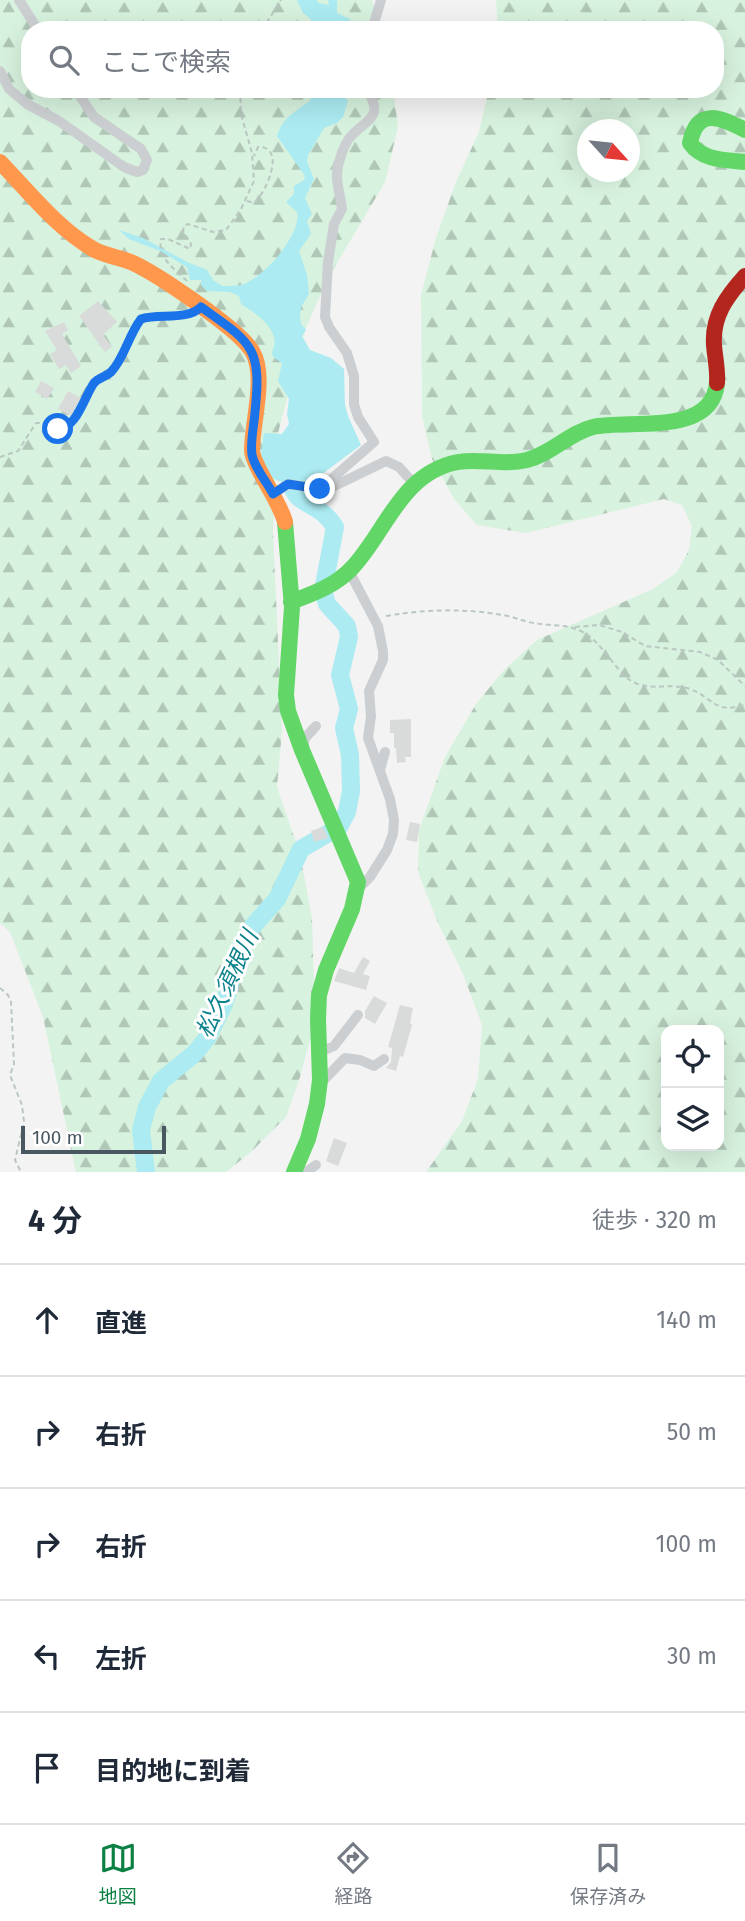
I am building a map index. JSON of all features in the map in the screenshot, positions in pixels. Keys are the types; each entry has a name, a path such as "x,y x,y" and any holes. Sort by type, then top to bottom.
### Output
{"street":[{"path":"19,0 32,21"},
{"path":"375,21 381,0"},
{"path":"0,71 9,89 27,104 59,121 124,167 137,172 143,170 146,160 141,149 94,117 81,98"},
{"path":"318,490 374,442 358,417 354,376 347,353 329,327 324,304 335,221 342,209 336,179 339,162 351,136 373,116 371,98"},
{"path":"745,130 723,118 712,117 693,129 690,143 695,150 709,157 745,162"},
{"path":"0,162 79,240 96,251 143,267 238,334 253,352 258,383 252,454 283,513 291,602 286,695 288,711 358,882 354,905 322,983 319,1000 320,1084 312,1130 299,1171"},
{"path":"291,602 325,587 349,571 358,562 390,512 426,475 458,462 526,461 543,454 579,431 591,428 656,424 701,413 708,407 717,388 715,323 725,300 745,276"},
{"path":"273,494 288,484 322,491 388,461 399,467 415,485"},
{"path":"349,571 374,618 383,657 369,691 369,738 393,811 394,827 387,850 370,877 357,890"},
{"path":"302,750 305,738 316,726"},
{"path":"380,770 385,752"},
{"path":"320,1052 334,1046 358,1015"},
{"path":"320,1084 345,1058 374,1066 384,1059"},
{"path":"299,1171 316,1165"}],"path":[{"path":"268,21 281,0"},
{"path":"193,286 166,261 161,239 191,248 183,233 184,226 193,224 210,232 223,231 245,201 254,184 253,161 242,119 241,98"},
{"path":"245,201 254,203 258,200 273,164 270,151 262,146 258,147 253,161"},
{"path":"0,457 18,451 36,423 63,429 71,423 93,384 99,377 112,371 141,319 189,314 201,307"},
{"path":"374,618 461,609 508,616 535,624 574,628 604,649 621,672 636,684 687,688 706,701 727,709 745,705"},
{"path":"574,628 580,625 599,625 622,632 645,646 700,652 718,660 745,686"},
{"path":"0,988 11,1002 13,1064 10,1075 22,1105 24,1122 15,1160 21,1172"}],"green space":[{"path":"0,0 372,0 378,21 21,21 21,98 394,98 398,127 385,182 327,280 305,330 277,437 273,531 282,731 277,787 300,854 312,918 314,985 311,1036 286,1117 251,1152 226,1172 76,1172 43,1017 10,932 0,923"},
{"path":"496,0 745,0 745,1172 426,1172 462,1121 478,1079 482,1025 463,974 438,923 418,872 419,830 445,757 476,704 504,670 537,640 653,589 677,572 689,550 692,526 682,505 664,499 526,533 477,525 454,499 432,459 422,416 421,295 436,238 456,182 479,132 487,98 724,98 724,21 497,21"}],"water":[{"path":"297,0 317,0 318,3 329,5 328,0 337,0 337,13 351,21 311,21 303,13"},
{"path":"311,98 346,98 348,101 343,117 337,123 324,128 308,155 307,162 314,179 305,198 312,214 307,221 311,234 299,251 307,275 309,294 301,307 301,324 306,330 302,336 310,350 331,358 344,369 345,405 361,445 306,486 278,481 263,472 261,455 264,433 282,434 289,424 289,399 278,381 282,363 273,357 274,337 267,324 241,304 239,296 230,292 207,291 201,285 201,280 190,280 187,267 160,251 129,239 119,230 143,238 207,270 213,280 222,286 242,285 253,280 271,264 294,231 297,212 286,202 294,194 294,186 304,180 305,176 277,136 286,119"}],"building":[{"path":"98,301 117,322 103,335 112,347 105,352 79,316"},
{"path":"64,322 68,330 62,334 81,366 71,373 66,365 59,369 50,354 57,350 45,331"},
{"path":"41,381 54,388 47,399 35,392"},
{"path":"68,391 81,398 71,416 58,409"},
{"path":"411,719 411,757 405,757 406,762 397,763 390,720"},
{"path":"410,822 420,824 417,842 406,840"},
{"path":"323,827 328,838 314,842 311,831"},
{"path":"363,957 370,961 363,974 370,976 366,990 334,981 339,968 354,973"},
{"path":"374,996 387,1003 375,1024 365,1018 365,1011"},
{"path":"400,1005 413,1008 410,1023 412,1025 396,1071 386,1068 391,1062 392,1048 388,1047"},
{"path":"334,1138 347,1143 338,1166 326,1161"}],"waterway":[{"name":"松久須根川","path":"146,1172 141,1130 147,1107 161,1081 195,1053 207,1038 224,1004 242,944 253,926 277,899 301,849 339,827 347,812 351,791 350,755 344,728 349,709 340,675 349,637 347,626 327,604 323,591 335,527 328,517 299,498 290,482 288,468"}],"traffic: fast":[{"path":"745,130 727,121 711,118 698,124 690,143 708,156 745,162"},
{"path":"291,602 323,589 345,575 363,555 408,491 438,468 467,461 527,460 593,427 685,419 701,412 712,400 717,383"},
{"path":"285,522 292,607 286,695 288,711 358,882 352,909 326,970 319,995 320,1080 317,1104 308,1139 294,1172"}],"traffic: slow":[{"path":"0,162 67,231 98,251 133,263 160,278 215,316 252,351 259,385 253,457 285,522"}],"traffic: jam":[{"path":"717,383 715,325 727,299 745,276"}],"route":[{"path":"58,429 71,423 93,384 99,377 112,371 141,319 189,314 201,307 238,334 253,352 258,383 252,454 273,494 288,484 320,489"}]}
